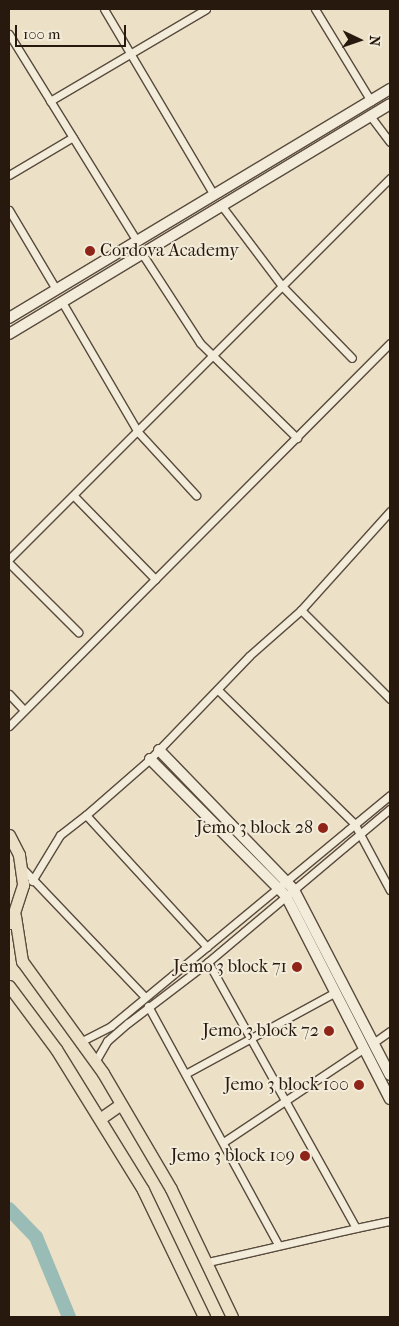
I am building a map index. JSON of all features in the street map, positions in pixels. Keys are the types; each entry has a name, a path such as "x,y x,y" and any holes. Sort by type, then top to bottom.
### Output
{"main road":[{"path":"9,835 23,869 12,921 22,961 95,1062 121,1104 208,1262 232,1317"},
{"path":"9,986 101,1118 173,1245 204,1317"},
{"path":"101,1118 121,1104"}],"street":[{"path":"104,9 214,194"},
{"path":"50,101 133,55 206,9"},
{"path":"315,9 371,101"},
{"path":"9,34 136,240"},
{"path":"9,318 56,288 390,89"},
{"path":"9,334 141,252 390,104"},
{"path":"371,117 390,142"},
{"path":"320,131 325,141"},
{"path":"9,175 73,137"},
{"path":"78,632 9,561 75,497 390,178"},
{"path":"221,206 282,286 352,358"},
{"path":"9,210 56,288"},
{"path":"141,252 181,318 214,357 297,438"},
{"path":"78,275 85,287"},
{"path":"62,302 138,432 196,495"},
{"path":"9,726 297,438 390,342"},
{"path":"75,497 155,580"},
{"path":"32,880 56,840 150,759 301,610 390,511"},
{"path":"301,610 390,700"},
{"path":"218,690 354,822 390,890"},
{"path":"9,694 24,710"},
{"path":"159,750 287,880"},
{"path":"150,759 286,891 355,1023 363,1049 390,1099"},
{"path":"390,795 354,822 287,880 286,891 334,993 355,1023 373,1044 390,1076"},
{"path":"80,1042 103,1032 223,934 286,891 361,834 390,808"},
{"path":"86,815 207,947"},
{"path":"23,869 146,997"},
{"path":"95,1062 107,1041 148,1006 208,962 286,891"},
{"path":"223,934 230,942"},
{"path":"208,962 253,1037 356,1228"},
{"path":"167,980 172,988"},
{"path":"187,1074 334,993"},
{"path":"148,1006 225,1141 278,1244"},
{"path":"373,1044 390,1031"},
{"path":"225,1141 363,1049"},
{"path":"208,1262 278,1244 390,1221"}],"waterway":[{"path":"9,1209 36,1237 69,1317"}],"place":[{"name":"Cordova Academy","path":"90,251"},
{"name":"Jemo 3 block 28","path":"323,828"},
{"name":"Jemo 3 block 71","path":"297,967"},
{"name":"Jemo 3 block 72","path":"329,1031"},
{"name":"Jemo 3 block 100","path":"359,1085"},
{"name":"Jemo 3 block 109","path":"305,1156"}]}
